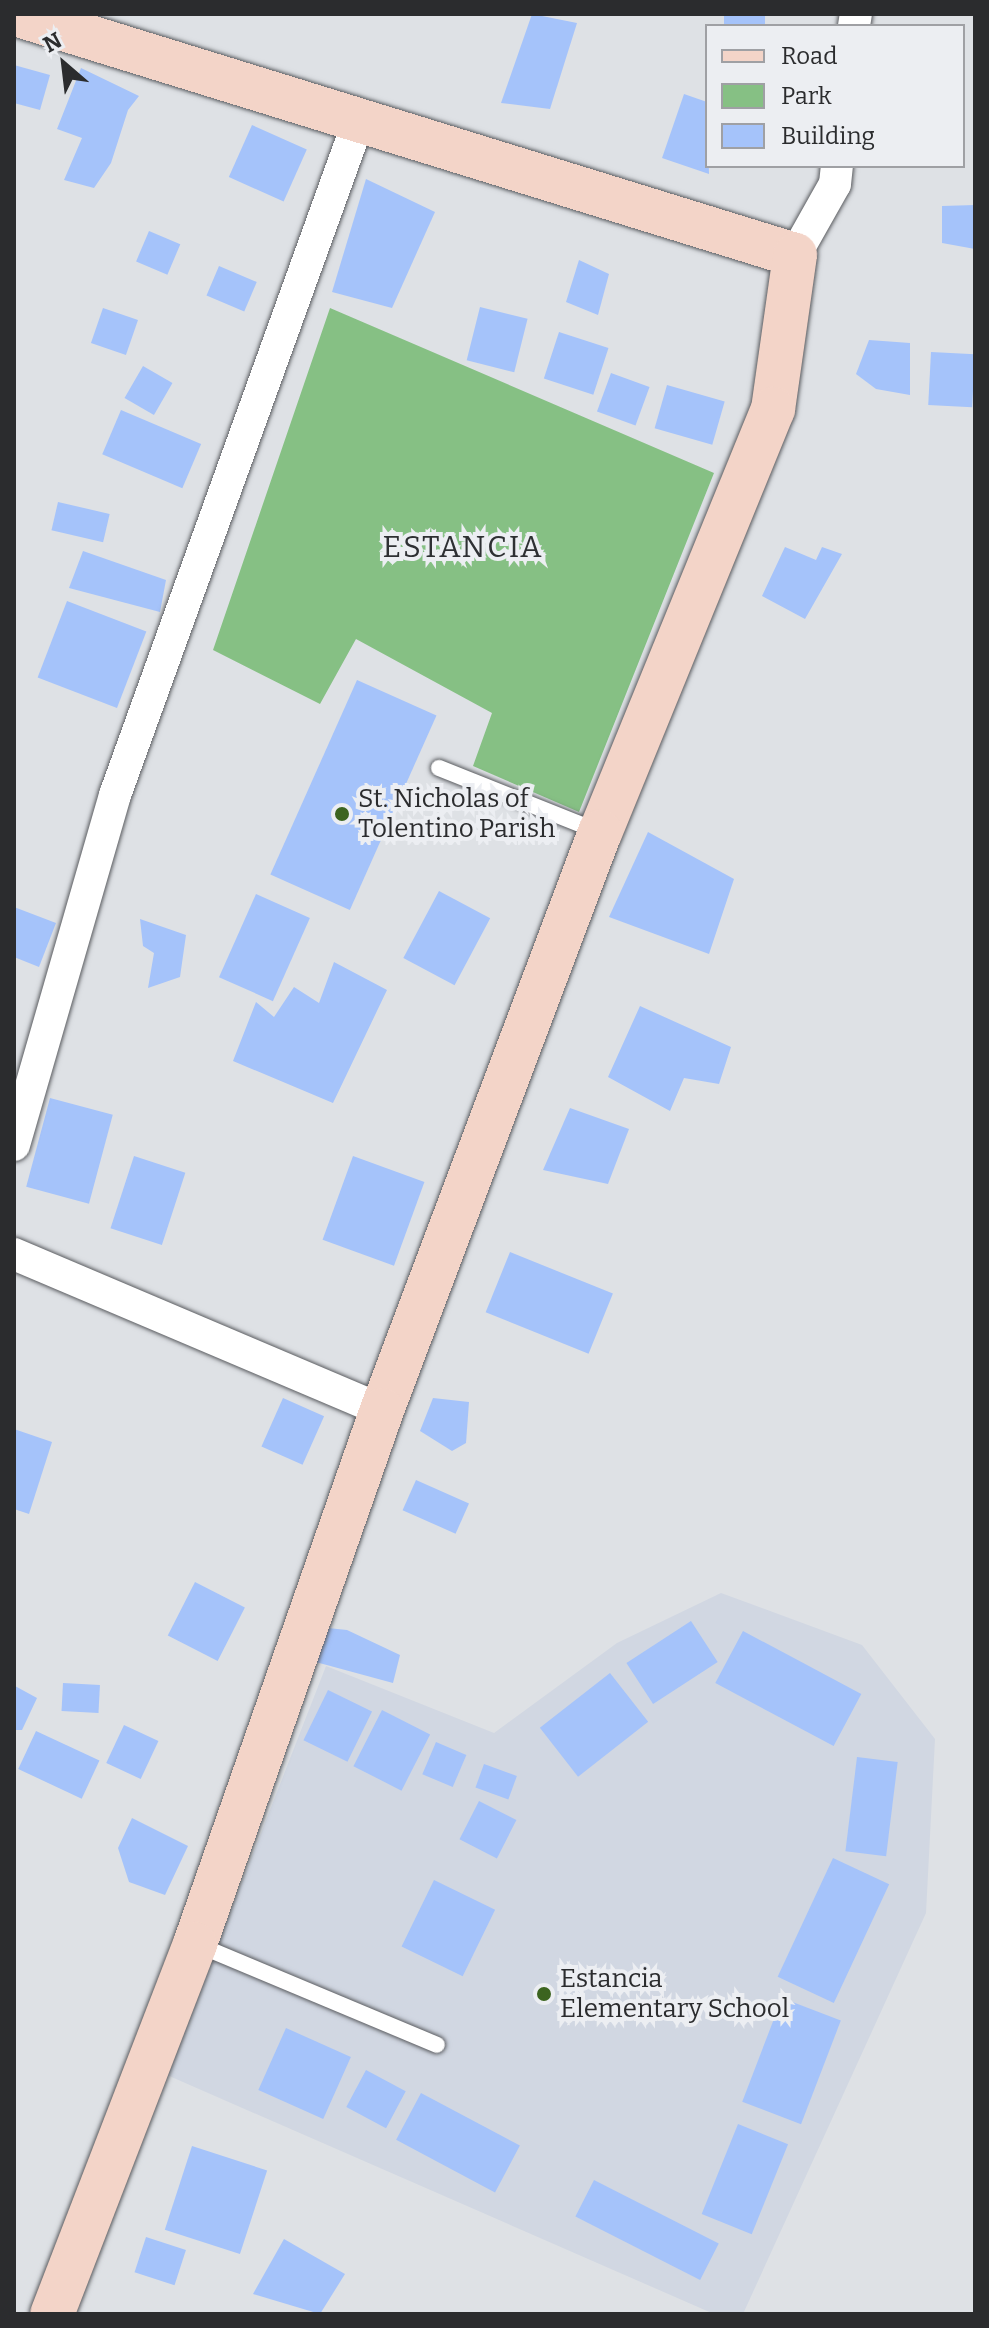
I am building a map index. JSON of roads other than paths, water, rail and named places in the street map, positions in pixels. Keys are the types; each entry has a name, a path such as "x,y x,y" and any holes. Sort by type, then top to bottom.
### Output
{"street":[{"path":"15,14 360,117 795,255"},
{"path":"14,1145 115,795 360,117"},
{"path":"52,2314 195,1944 382,1410 600,832 773,409 795,255 835,184 837,168"},
{"path":"14,1254 382,1410"}],"lane":[{"path":"439,768 600,832"},
{"path":"195,1944 437,2045"}],"place":[{"name":"St. Nicholas of Tolentino Parish","path":"342,814"},
{"name":"Estancia Elementary School","path":"544,1994"}],"district":[{"name":"ESTANCIA","path":"463,547"}]}
